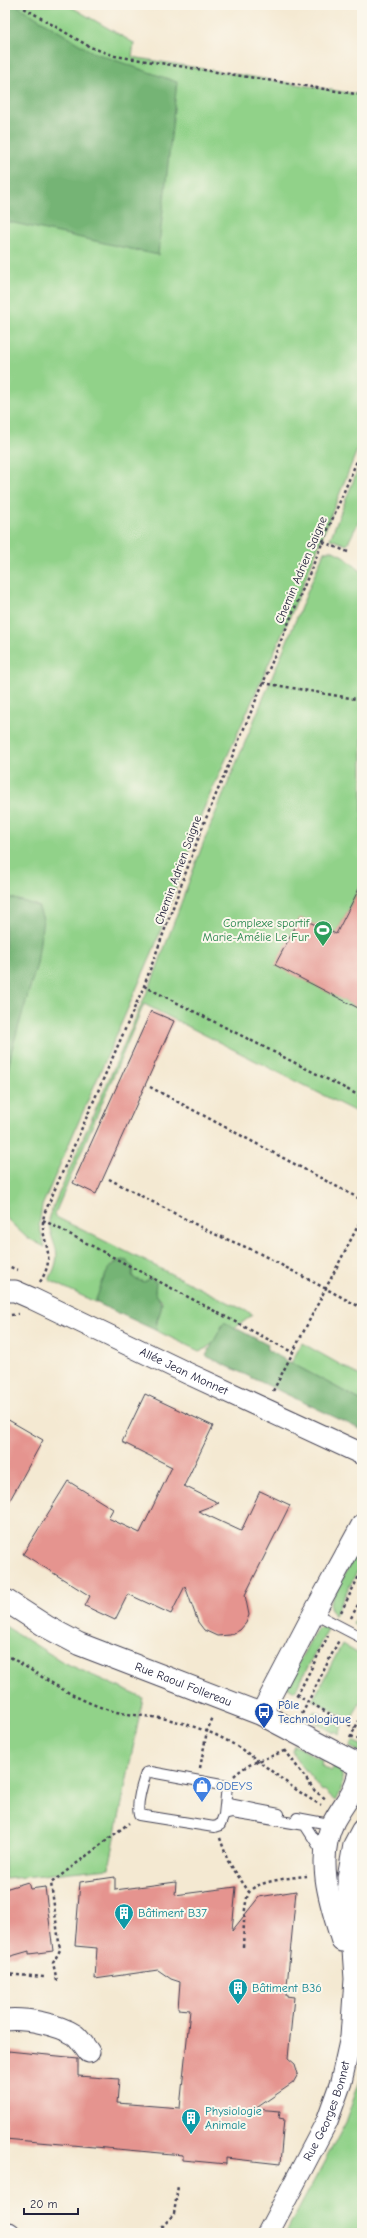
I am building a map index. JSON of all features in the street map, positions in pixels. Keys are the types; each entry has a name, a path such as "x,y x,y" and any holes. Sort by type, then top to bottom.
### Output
{"street":[{"name":"Allée Jean Monnet","path":"5,1290 15,1291 36,1285 187,1373 362,1454"},
{"path":"261,1714 362,1525"},
{"name":"Rue Raoul Follereau","path":"5,1600 47,1627 79,1644 110,1658 261,1714 361,1767"},
{"name":"Rue Georges Bonnet","path":"355,1979 336,1922 325,1866 330,1833 338,1816 354,1791 361,1767"},
{"name":"Rue Georges Bonnet","path":"268,2233 327,2121 341,2082 351,2037 355,1979 348,1878 354,1845 362,1830"},
{"path":"5,2020 24,2019 38,2022 76,2036 89,2052"}],"lane":[{"path":"314,1613 362,1638"},
{"path":"152,1772 224,1785 228,1790 224,1815 218,1827 139,1815 138,1809 146,1773 152,1772"},
{"path":"226,1801 229,1804 324,1823 338,1816"},
{"path":"224,1815 232,1813 305,1825 325,1866"}],"path":[{"path":"19,5 90,48 115,56 362,95"},
{"name":"Chemin Adrien Saigne","path":"36,1285 50,1262 43,1220 45,1212 144,986 204,823 362,449"},
{"path":"323,542 348,552"},
{"path":"263,683 362,700"},
{"path":"144,986 362,1097"},
{"path":"150,1087 362,1200"},
{"path":"109,1179 212,1233 248,1248 362,1308"},
{"path":"266,1389 272,1392 362,1218"},
{"path":"43,1220 292,1352"},
{"path":"5,1265 24,1273"},
{"path":"36,1285 48,1284"},
{"path":"224,1785 241,1769 258,1760 286,1750 307,1702 362,1597"},
{"path":"5,1654 76,1697 103,1708 133,1717 161,1718 207,1732 258,1760 302,1795 331,1810 338,1816"},
{"path":"276,1687 355,1728"},
{"path":"197,1780 207,1732 220,1698"},
{"path":"348,1741 362,1715"},
{"path":"351,1736 362,1741"},
{"path":"286,1750 315,1791 338,1816"},
{"path":"57,1981 53,1963 60,1950 51,1883 139,1815"},
{"path":"218,1827 224,1853 241,1882 249,1892 243,1947"},
{"path":"249,1892 260,1884 304,1876 325,1866"},
{"path":"5,1974 44,1977"},
{"path":"160,2233 162,2227 174,2214 178,2186"}],"green space":[{"path":"5,5 68,5 134,43 132,57 362,95 362,438 292,612 204,808 155,946 42,1206 39,1225 45,1247 26,1237 5,1217 5,1086 37,906 5,896"},
{"path":"5,5 16,5 92,52 177,82 158,255 5,221"},
{"path":"362,459 362,515 347,545 330,539"},
{"path":"331,550 343,556 362,572 362,621 357,622 358,666 362,666 362,883 336,934 300,918 276,965 362,1010 362,1115 144,1004 54,1216 252,1314 250,1317 205,1349 199,1351 157,1331 157,1323 162,1301 144,1282 135,1279 114,1262 109,1268 95,1302 49,1280 54,1269 57,1253 49,1226 49,1216 154,976 204,841 324,552"},
{"path":"5,896 38,906 43,919 37,964 12,1049 5,1086"},
{"path":"122,1260 127,1261 133,1267 132,1275 135,1279 144,1282 150,1278 156,1282 155,1293 161,1304 156,1325 157,1331 95,1302 104,1277 111,1266"},
{"path":"224,1322 268,1345 267,1350 362,1401 362,1430 206,1356"},
{"path":"302,1343 362,1377 362,1401 291,1363"},
{"path":"362,1541 362,1562 334,1616 330,1603"},
{"path":"362,1606 362,1629 353,1624"},
{"path":"5,1626 63,1662 143,1698 109,1868 5,1879"},
{"path":"322,1627 328,1629 295,1691 286,1686 317,1628"},
{"path":"342,1644 362,1656 362,1700 350,1720 313,1700"},
{"path":"314,1711 325,1716 324,1718 343,1726 339,1734 335,1731 334,1733 310,1719"},
{"path":"353,1741 362,1745 362,1753 350,1747"},
{"path":"294,1745 322,1760 321,1765 331,1771 337,1763 341,1767 342,1785 336,1801 324,1790 322,1791 295,1757 292,1751"},
{"path":"362,1852 362,1944 354,1893"},
{"path":"362,2075 362,2226 359,2233 286,2233 345,2123"}],"building":[{"name":"Complexe sportif Marie-Amélie Le Fur","path":"362,883 362,1010 275,965 300,918 336,934"},
{"path":"151,1011 174,1021 96,1194 73,1183"},
{"path":"145,1394 213,1426 184,1486 219,1503 198,1511 241,1531 260,1491 290,1505 245,1595 249,1615 246,1623 240,1630 230,1635 217,1636 204,1630 198,1622 185,1586 171,1614 128,1594 115,1620 85,1606 90,1596 23,1554 68,1481 113,1509 108,1518 140,1533 172,1467 122,1442"},
{"path":"5,1418 43,1440 5,1509"},
{"path":"115,1877 115,1890 176,1882 175,1895 236,1887 232,1931 259,1897 296,1891 286,1996 294,1997 288,2058 295,2064 298,2074 293,2083 255,2109 280,2111 279,2118 284,2119 280,2164 226,2158 226,2164 183,2160 183,2155 5,2139 5,2089 8,2051 78,2058 78,2076 119,2079 117,2103 180,2108 190,2010 178,2009 180,1982 171,1979 158,1970 95,1979 97,1948 75,1946 80,1882"},
{"path":"28,1882 30,1889 45,1887 53,1951 29,1954 29,1951 8,1957 5,1936 5,1889"}],"place":[{"name":"Complexe sportif Marie-Amélie Le Fur","path":"323,947"},
{"name":"Pôle Technologique","path":"264,1729"},
{"name":"ODEYS","path":"202,1803"},
{"name":"Bâtiment B37","path":"124,1930"},
{"name":"Bâtiment B36","path":"238,2005"},
{"name":"Physiologie Animale","path":"191,2135"}]}
